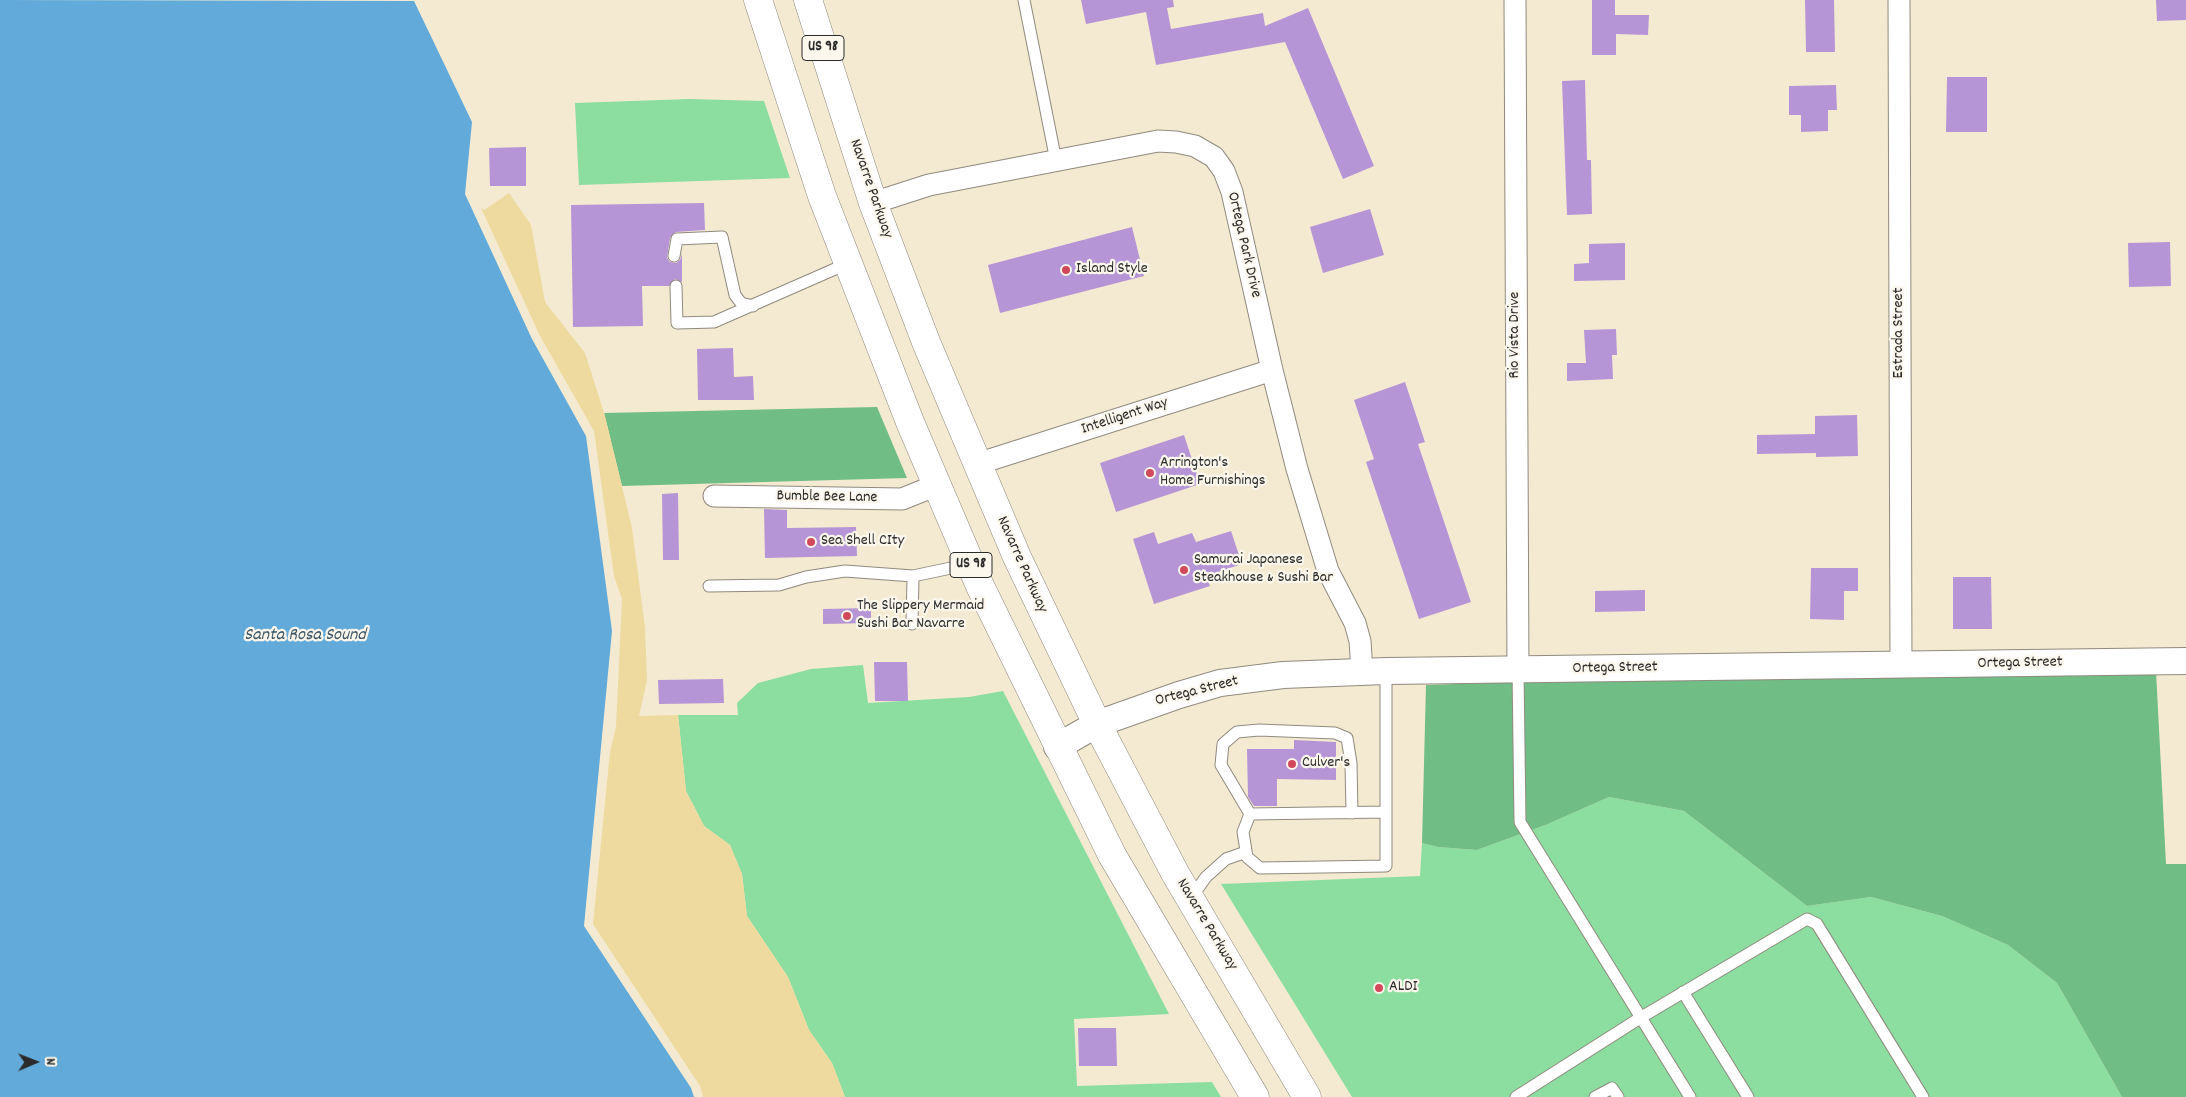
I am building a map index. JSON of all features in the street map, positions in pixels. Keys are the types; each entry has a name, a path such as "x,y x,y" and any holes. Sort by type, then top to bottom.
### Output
{"highway":[{"name":"US 98","path":"758,0 822,196 970,564 1057,747 1112,855 1255,1097"},
{"name":"Navarre Parkway","path":"808,0 874,203 926,342 1017,557 1097,724 1190,899 1307,1097"}],"street":[{"name":"Rio Vista Drive","path":"1515,0 1518,670"},
{"name":"Estrada Street","path":"1899,0 1901,665"},
{"name":"Ortega Park Drive","path":"874,203 929,185 1158,141 1195,146 1214,157 1224,171 1232,192 1272,370 1297,469 1328,571 1355,623 1360,641 1374,672"},
{"name":"Intelligent Way","path":"977,464 1272,370"},
{"name":"Bumble Bee Lane","path":"714,496 902,499 937,485"},
{"name":"Ortega Street","path":"1057,747 1097,724 1141,707 1220,684 1283,675 1374,672 2186,661"}],"lane":[{"path":"1024,0 1056,161"},
{"path":"674,256 677,239 722,237 735,296 741,303 753,306"},
{"path":"676,286 677,323 714,322 835,270 848,261"},
{"path":"709,586 779,585 806,577 845,571 913,576 970,564"},
{"path":"912,624 913,576"},
{"path":"1518,670 1520,822 1690,1097"},
{"path":"1250,814 1243,832 1246,857 1260,868 1386,866 1386,812 1374,672"},
{"path":"1250,814 1221,765 1223,744 1237,732 1259,730 1335,733 1347,738 1352,763 1352,813"},
{"path":"1250,814 1386,812"},
{"path":"1190,899 1206,877 1226,859 1246,852"},
{"path":"1516,1097 1640,1018 1807,919 1817,924 1923,1097"},
{"path":"1683,992 1748,1097"},
{"path":"1595,1097 1612,1088 1618,1097"}],"green space":[{"path":"689,99 764,101 790,178 579,185 575,103"},
{"path":"877,407 907,478 622,486 604,413"},
{"path":"863,665 868,703 969,697 1003,691 1169,1014 1074,1019 1077,1086 1212,1082 1221,1097 845,1097 832,1063 809,1030 788,977 747,916 742,874 730,845 704,826 686,791 678,715 738,715 737,703 758,683 811,669"},
{"path":"2156,671 2166,864 2186,864 2186,1097 2122,1097 2057,983 2008,945 1942,916 1871,897 1807,906 1684,811 1609,797 1548,824 1477,850 1438,847 1422,843 1426,685 1679,677"},
{"path":"1609,797 1684,811 1807,906 1871,897 1942,916 2008,945 2057,983 2122,1097 1352,1097 1221,884 1420,876 1422,843 1438,847 1477,850 1548,824"}],"sand":[{"path":"509,193 531,225 545,302 585,353 605,416 632,528 645,627 647,680 639,716 678,715 686,791 704,826 730,845 742,874 747,916 788,977 809,1030 832,1063 845,1097 703,1097 700,1086 593,924 610,752 616,727 622,599 614,576 594,431 540,336 481,208 484,210"}],"water":[{"name":"Santa Rosa Sound","path":"0,0 414,1 472,122 465,194 532,339 586,436 612,631 584,926 691,1088 694,1097 0,1097"}],"building":[{"path":"1081,0 1173,0 1174,7 1167,8 1171,29 1263,13 1265,26 1308,8 1374,166 1343,179 1285,42 1156,65 1146,12 1086,24"},
{"path":"1592,0 1615,0 1615,15 1649,15 1648,35 1616,34 1616,55 1592,55"},
{"path":"1805,0 1834,0 1835,52 1806,52"},
{"path":"2156,0 2186,0 2186,20 2157,21"},
{"path":"1947,77 1987,77 1987,132 1946,132"},
{"path":"1585,80 1587,160 1591,160 1592,214 1567,215 1562,81"},
{"path":"1836,85 1837,110 1828,110 1828,131 1801,132 1801,115 1789,115 1789,86"},
{"path":"526,147 526,186 490,186 489,148"},
{"path":"704,203 705,230 676,232 670,238 667,258 670,262 676,263 680,260 682,254 682,282 675,279 669,286 642,286 643,326 573,327 571,205"},
{"path":"1370,209 1384,255 1323,273 1310,227"},
{"name":"Island Style","path":"1132,227 1144,276 1000,313 988,265"},
{"path":"2170,242 2171,286 2129,287 2128,243"},
{"path":"1625,243 1625,280 1574,281 1574,264 1589,263 1589,244"},
{"path":"1616,329 1617,355 1612,355 1613,379 1567,381 1567,363 1586,363 1584,330"},
{"path":"733,348 734,377 753,376 754,400 698,400 697,349"},
{"path":"1405,382 1425,442 1418,444 1471,602 1419,619 1366,462 1374,459 1354,400"},
{"path":"1857,415 1858,456 1816,457 1816,453 1757,454 1757,435 1815,434 1815,416"},
{"name":"Arrington's Home Furnishings","path":"1184,435 1200,484 1116,512 1100,463"},
{"path":"678,493 679,560 663,560 662,494"},
{"name":"Sea Shell CIty","path":"764,509 787,510 787,528 856,527 857,556 765,558"},
{"name":"Samurai Japanese Steakhouse & Sushi Bar","path":"1231,531 1242,564 1206,576 1210,586 1154,604 1133,539 1154,532 1158,544 1192,533 1196,542"},
{"path":"1811,568 1858,568 1858,591 1844,591 1844,620 1810,619"},
{"path":"1953,577 1991,577 1992,629 1953,629"},
{"path":"1645,590 1645,611 1595,612 1595,591"},
{"name":"The Slippery Mermaid Sushi Bar Navarre","path":"871,608 871,623 823,624 823,609"},
{"path":"874,662 907,662 908,701 875,701"},
{"path":"723,679 724,703 659,704 658,680"},
{"name":"Culver's","path":"1294,740 1336,742 1336,780 1277,779 1277,806 1254,806 1248,797 1247,749 1294,749"},
{"path":"1078,1028 1116,1028 1117,1066 1079,1066"}],"place":[{"name":"Island Style","path":"1066,270"},
{"name":"Arrington's Home Furnishings","path":"1150,473"},
{"name":"Sea Shell CIty","path":"811,542"},
{"name":"Samurai Japanese Steakhouse & Sushi Bar","path":"1184,570"},
{"name":"The Slippery Mermaid Sushi Bar Navarre","path":"847,616"},
{"name":"Culver's","path":"1292,764"},
{"name":"ALDI","path":"1379,988"}]}
